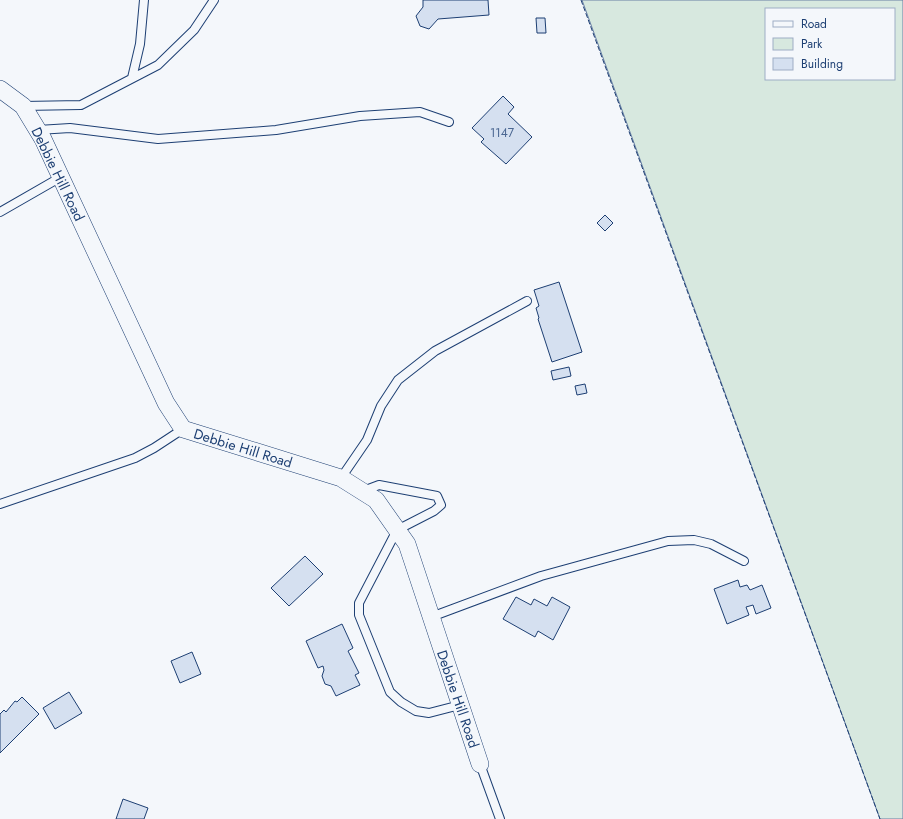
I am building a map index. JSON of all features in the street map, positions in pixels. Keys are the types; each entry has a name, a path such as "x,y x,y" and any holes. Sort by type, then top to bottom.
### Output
{"street":[{"name":"Debbie Hill Road","path":"0,89 23,106 38,130 166,403 182,429 341,478 376,500 407,544 480,764"}],"lane":[{"path":"132,78 140,44 144,0"},
{"path":"23,106 81,104 158,65 194,30 214,0"},
{"path":"38,130 70,128 158,139 276,130 360,116 420,112 449,122"},
{"path":"0,212 60,177"},
{"path":"341,478 367,440 382,406 398,380 434,350 527,301"},
{"path":"0,504 135,458 154,448 182,429"},
{"path":"362,491 379,485 437,496 441,506 397,530 359,603 359,615 390,692 401,702 416,711 429,713 460,705"},
{"path":"431,618 541,576 668,541 694,540 711,544 744,561"},
{"path":"480,764 500,819"}],"green space":[{"path":"582,0 903,0 903,819 880,819"}],"building":[{"path":"423,0 488,0 489,15 438,19 429,29 420,26 416,16 423,7"},
{"path":"536,18 545,18 546,33 537,33"},
{"path":"503,96 514,107 508,114 532,137 506,164 481,142 484,139 472,128"},
{"path":"605,215 613,223 605,231 597,223"},
{"path":"559,282 582,352 552,362 538,319 536,308 539,306 534,290"},
{"path":"569,367 571,376 553,380 551,371"},
{"path":"585,384 587,393 577,395 575,386"},
{"path":"305,556 323,574 289,606 271,588"},
{"path":"738,580 740,587 747,585 750,590 762,585 771,608 756,614 753,605 746,607 749,615 727,624 714,589"},
{"path":"516,597 531,605 534,599 547,606 552,597 570,607 553,640 538,631 535,637 503,619"},
{"path":"342,624 353,648 348,651 359,673 355,675 360,685 336,696 331,686 325,684 322,676 324,670 323,666 318,668 306,641"},
{"path":"192,652 201,674 180,683 171,661"},
{"path":"69,692 82,713 55,729 43,708"},
{"path":"22,697 39,714 0,753 0,714 4,710 6,712 15,701 17,702"},
{"path":"123,799 148,808 144,819 116,819"}],"fence":[{"path":"581,0 880,819"}]}
